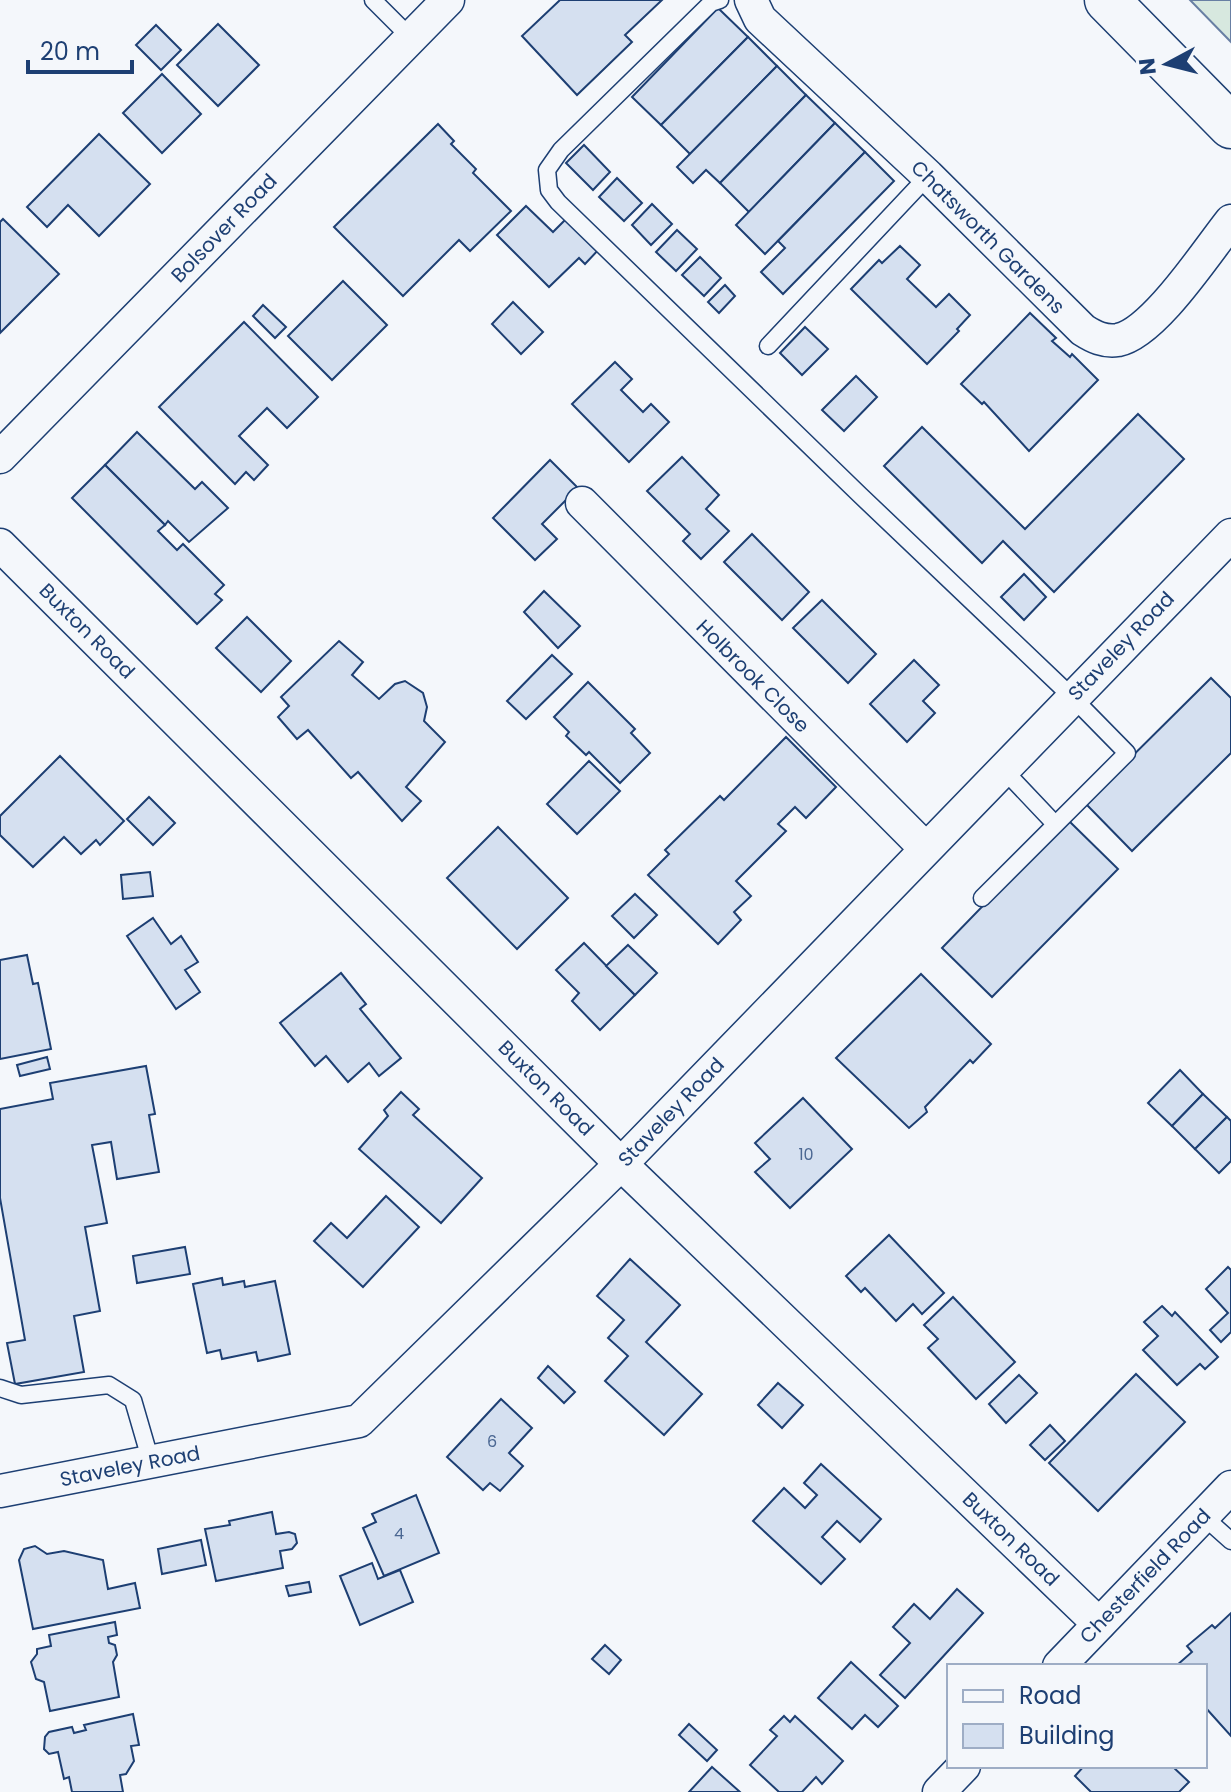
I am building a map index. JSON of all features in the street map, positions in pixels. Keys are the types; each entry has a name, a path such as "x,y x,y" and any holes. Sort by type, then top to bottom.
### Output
{"main road":[{"path":"1107,0 1231,126"}],"street":[{"name":"Bolsover Road","path":"0,457 448,0"},
{"name":"Chatsworth Gardens","path":"751,0 760,19 928,176 1083,330 1099,339 1118,340 1137,333 1155,317 1231,221"},
{"name":"Holbrook Close","path":"582,503 925,848"},
{"name":"Staveley Road","path":"0,1491 359,1421 621,1164 1231,535"},
{"name":"Buxton Road","path":"0,545 621,1164 1099,1624"},
{"name":"Chesterfield Road","path":"1061,1664 1231,1487"},
{"path":"939,1792 962,1768"}],"lane":[{"path":"373,0 411,38"},
{"path":"720,0 711,3 561,150 547,170 549,190 1127,753 982,898"},
{"path":"768,346 928,176"},
{"path":"1002,768 1055,824"},
{"path":"0,1388 21,1395 109,1385 133,1400 151,1462"},
{"path":"1203,1516 1231,1541"}],"shaded area":[{"path":"1190,0 1231,0 1231,42"}],"building":[{"path":"560,0 662,0 625,35 632,42 577,95 522,36"},
{"path":"718,8 748,37 661,125 632,97"},
{"path":"218,24 259,65 218,106 177,65"},
{"path":"156,25 181,50 161,70 136,45"},
{"path":"748,37 777,66 690,154 661,125"},
{"path":"777,66 806,95 720,183 706,170 693,183 677,167"},
{"path":"162,74 201,114 162,153 123,113"},
{"path":"806,95 835,123 749,212 720,183"},
{"path":"835,123 865,152 765,254 736,225"},
{"path":"438,124 454,141 451,144 476,169 473,173 511,211 470,251 459,240 403,296 334,227"},
{"path":"99,134 150,184 99,236 68,205 47,227 27,207"},
{"path":"584,145 610,172 593,190 566,163"},
{"path":"865,152 894,181 783,294 761,272 785,248 778,241"},
{"path":"617,178 642,203 624,221 599,197"},
{"path":"652,204 672,224 651,245 632,225"},
{"path":"526,206 553,232 569,216 601,247 585,264 579,258 549,287 497,235"},
{"path":"3,219 59,274 0,333 0,222"},
{"path":"677,230 697,249 676,271 656,252"},
{"path":"900,246 920,265 907,279 936,307 949,294 970,315 927,364 851,289 879,260 882,263"},
{"path":"700,257 721,278 704,296 682,275"},
{"path":"343,281 387,325 332,380 288,336"},
{"path":"725,285 735,296 719,313 708,302"},
{"path":"513,302 543,332 521,354 492,324"},
{"path":"263,305 286,327 275,338 253,316"},
{"path":"1030,313 1056,338 1052,341 1070,357 1072,354 1098,380 1029,451 984,402 982,404 961,384"},
{"path":"244,322 318,397 287,428 267,408 239,436 268,465 254,480 246,472 235,484 159,407"},
{"path":"805,327 828,349 802,375 780,353"},
{"path":"615,362 632,379 621,390 643,412 651,404 669,422 629,462 572,404"},
{"path":"856,376 877,397 844,431 822,410"},
{"path":"1138,414 1184,459 1054,592 1003,541 982,563 884,466 922,427 1025,529"},
{"path":"137,432 195,489 202,482 228,508 189,542 168,521 165,525 105,465"},
{"path":"682,457 719,495 706,509 729,531 701,559 683,541 690,534 647,491"},
{"path":"550,460 578,488 542,524 557,539 535,560 493,518"},
{"path":"105,465 165,525 158,531 177,550 183,544 224,585 215,594 222,600 197,624 72,498"},
{"path":"752,534 809,592 782,620 724,562"},
{"path":"1024,574 1046,597 1024,620 1001,597"},
{"path":"544,591 580,626 558,648 524,612"},
{"path":"822,600 876,654 848,683 793,628"},
{"path":"247,617 291,661 261,692 216,648"},
{"path":"339,641 363,662 352,675 379,699 395,684 405,681 423,693 427,707 424,721 445,742 406,787 421,801 402,821 358,772 351,778 308,730 297,739 278,717 289,706 281,697"},
{"path":"552,655 572,674 526,719 507,701"},
{"path":"914,660 939,685 923,701 935,713 907,742 870,704"},
{"path":"1211,678 1231,698 1231,753 1132,851 1085,803"},
{"path":"588,682 635,729 631,733 650,753 620,783 589,752 586,755 566,736 569,732 554,717"},
{"path":"786,737 836,787 806,818 795,807 778,824 786,831 736,881 751,896 734,912 741,920 718,944 648,875 669,854 665,850 720,796 724,800"},
{"path":"60,756 124,821 100,845 96,840 81,854 64,837 33,867 0,835 0,816"},
{"path":"589,761 620,791 577,834 547,804"},
{"path":"149,797 175,823 153,845 127,819"},
{"path":"1067,819 1118,869 992,997 942,948"},
{"path":"498,827 568,898 517,949 447,878"},
{"path":"150,872 153,896 123,899 121,875"},
{"path":"635,894 657,915 634,938 612,916"},
{"path":"153,918 171,944 181,936 198,962 185,970 200,992 176,1009 127,936"},
{"path":"584,943 635,995 600,1030 572,1001 579,993 556,970"},
{"path":"628,945 657,973 635,995 606,966"},
{"path":"27,955 33,984 38,983 51,1049 0,1059 0,960"},
{"path":"341,973 366,1004 360,1009 401,1058 379,1076 369,1063 348,1082 326,1056 315,1066 280,1023"},
{"path":"921,974 991,1044 973,1063 970,1060 925,1107 927,1112 909,1128 836,1058"},
{"path":"47,1057 50,1069 20,1076 17,1065"},
{"path":"146,1066 155,1114 149,1115 159,1172 117,1179 111,1142 92,1145 107,1223 85,1227 100,1311 74,1316 84,1372 15,1384 7,1343 25,1340 0,1198 0,1109 53,1099 50,1083"},
{"path":"1180,1070 1203,1094 1172,1126 1148,1103"},
{"path":"401,1092 419,1109 413,1115 482,1178 441,1223 359,1149 388,1116 384,1110"},
{"path":"1203,1094 1227,1117 1195,1149 1172,1126"},
{"path":"803,1098 852,1149 790,1208 755,1172 770,1159 755,1143"},
{"path":"1227,1117 1231,1121 1231,1161 1219,1173 1195,1149"},
{"path":"386,1196 419,1227 363,1287 314,1241 331,1223 347,1238"},
{"path":"889,1235 944,1293 922,1314 913,1304 896,1321 865,1288 861,1292 846,1276"},
{"path":"185,1247 190,1274 137,1283 133,1256"},
{"path":"630,1259 680,1305 646,1342 702,1394 664,1435 605,1381 628,1356 608,1338 624,1320 597,1296"},
{"path":"1228,1267 1231,1270 1231,1332 1221,1342 1210,1330 1228,1313 1206,1289"},
{"path":"222,1278 223,1285 244,1281 245,1287 275,1281 290,1354 258,1361 256,1352 222,1359 220,1350 207,1353 193,1284"},
{"path":"953,1297 1015,1362 976,1399 928,1348 938,1339 924,1325"},
{"path":"1162,1306 1172,1316 1175,1312 1218,1357 1205,1369 1200,1364 1177,1385 1143,1350 1158,1336 1144,1322"},
{"path":"548,1366 575,1392 564,1403 538,1378"},
{"path":"1136,1374 1185,1422 1098,1511 1049,1463"},
{"path":"1019,1375 1037,1393 1006,1423 989,1404"},
{"path":"778,1383 803,1405 782,1428 758,1405"},
{"path":"501,1399 532,1428 509,1453 523,1466 500,1491 490,1483 483,1490 447,1457"},
{"path":"1050,1425 1065,1441 1045,1460 1030,1445"},
{"path":"821,1464 881,1519 860,1542 837,1521 822,1537 845,1559 821,1584 753,1521 784,1488 805,1508 817,1495 804,1483"},
{"path":"416,1495 439,1553 384,1576 363,1528 376,1522 372,1514"},
{"path":"272,1512 276,1534 295,1534 297,1543 292,1549 280,1551 283,1568 216,1581 205,1529"},
{"path":"201,1540 206,1565 162,1574 158,1549"},
{"path":"35,1546 47,1554 64,1551 103,1560 108,1589 135,1583 140,1608 33,1629 19,1560 24,1549"},
{"path":"372,1563 378,1579 400,1570 413,1602 360,1625 340,1576"},
{"path":"309,1582 311,1592 289,1596 286,1586"},
{"path":"957,1589 983,1613 905,1698 880,1675 910,1643 893,1627 914,1604 930,1619"},
{"path":"1231,1613 1231,1736 1207,1709 1207,1664 1178,1664 1192,1652 1187,1646 1212,1625 1215,1628"},
{"path":"115,1622 117,1635 108,1637 109,1643 115,1645 117,1655 113,1662 119,1697 50,1711 44,1682 36,1679 31,1662 37,1649 51,1646 49,1635"},
{"path":"605,1645 621,1660 609,1674 592,1659"},
{"path":"851,1662 898,1706 878,1727 865,1715 852,1729 818,1698"},
{"path":"133,1714 139,1745 131,1746 134,1761 126,1774 120,1775 123,1792 72,1792 69,1777 64,1779 58,1752 49,1754 44,1749 45,1737 49,1732 72,1727 74,1733 86,1730 84,1725"},
{"path":"784,1716 790,1722 795,1716 843,1761 822,1784 816,1777 802,1792 779,1792 750,1765 777,1736 770,1730"},
{"path":"689,1724 717,1750 707,1761 679,1735"},
{"path":"712,1767 740,1792 689,1792"},
{"path":"1082,1768 1174,1768 1189,1782 1179,1792 1091,1792 1075,1776"}]}
